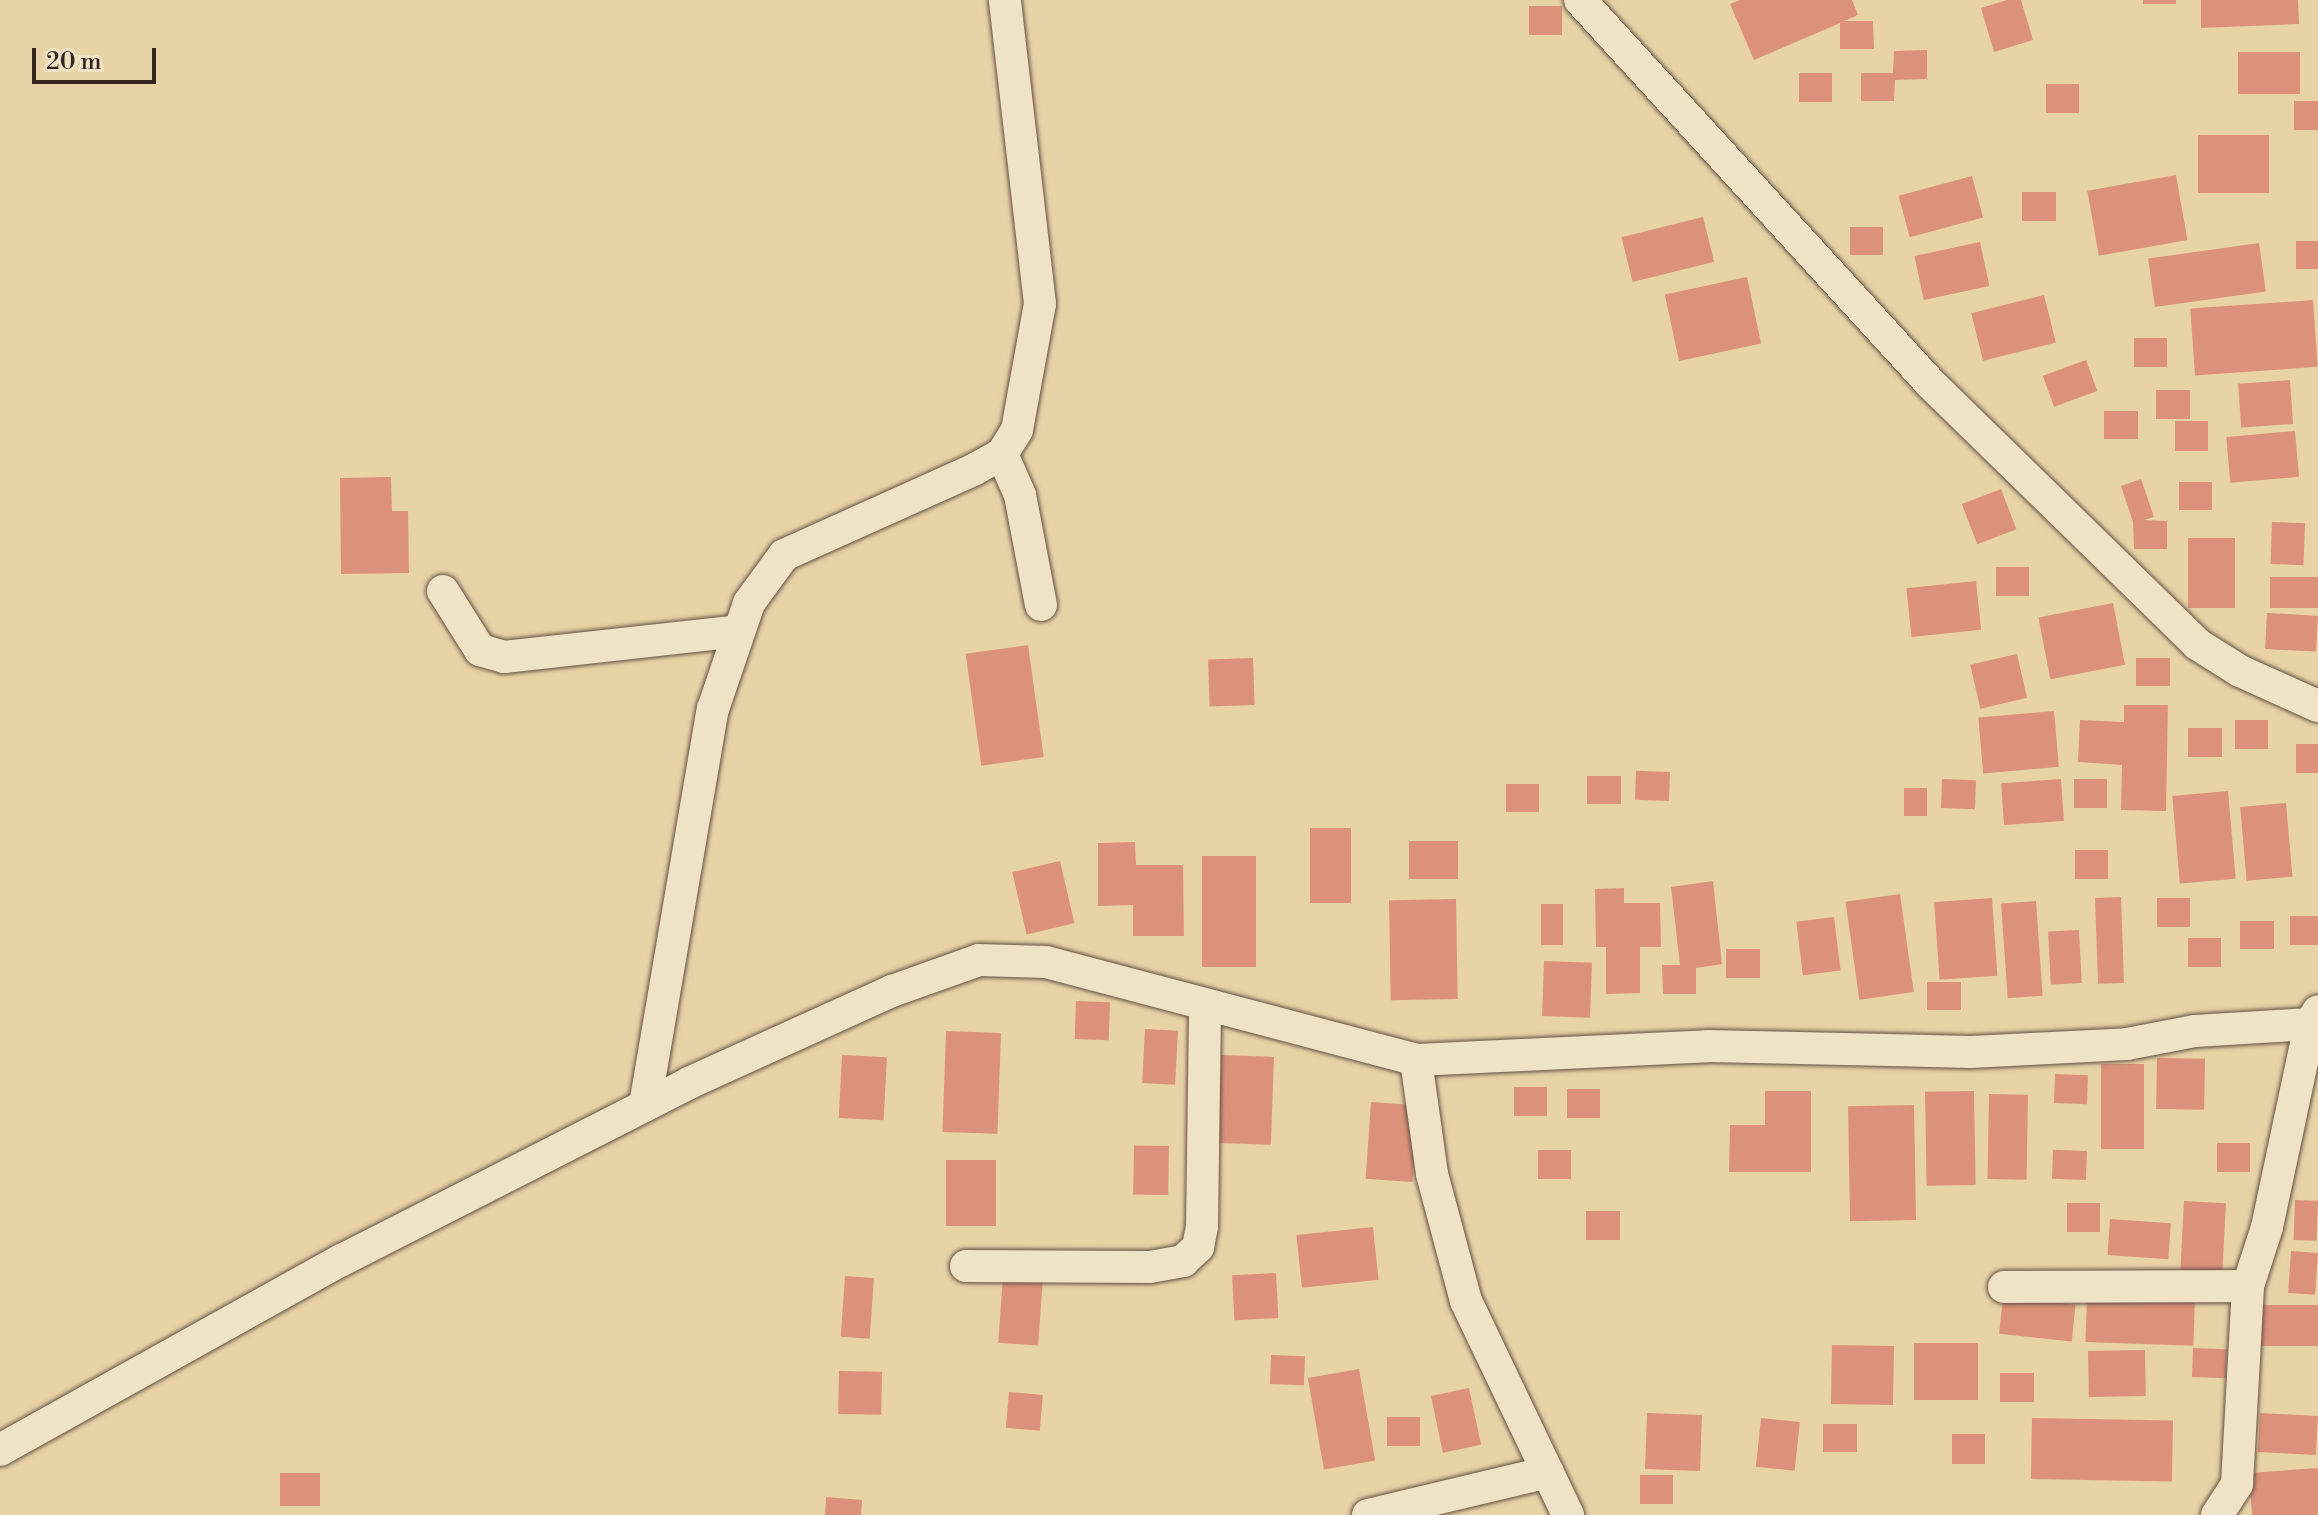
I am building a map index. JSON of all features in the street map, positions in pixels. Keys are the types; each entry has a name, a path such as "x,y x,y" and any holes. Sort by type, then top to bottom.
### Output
{"street":[{"path":"645,1105 713,709 749,603 784,555 1002,454 1017,430 1027,390 1040,304 1005,0"},
{"path":"1580,0 1931,384 2197,644 2240,671 2318,706"},
{"path":"1002,454 1020,495 1041,605"},
{"path":"443,591 480,650 504,657 739,631"},
{"path":"0,1450 315,1274 645,1105 892,991 979,960 1026,957 1416,1060 1708,1046 1971,1052 2127,1044 2195,1031 2314,1017 2267,1227 2248,1286 2237,1484 2217,1515"},
{"path":"966,1266 1150,1267 1183,1261 1198,1247 1202,1227 1205,1005"},
{"path":"1416,1060 1432,1174 1466,1301 1568,1515"},
{"path":"2004,1287 2248,1286"},
{"path":"1368,1515 1548,1472"}],"building":[{"path":"1740,0 1852,0 1858,15 1844,21 1873,21 1874,49 1840,49 1840,23 1754,60 1730,4"},
{"path":"2007,0 2021,0 2033,40 1994,52 1981,8"},
{"path":"2143,0 2176,0 2176,4 2143,4"},
{"path":"2201,0 2298,0 2299,24 2201,28"},
{"path":"1529,6 1562,6 1562,35 1529,35"},
{"path":"1927,50 1927,79 1895,80 1894,101 1861,101 1861,73 1893,73 1894,51"},
{"path":"2238,52 2300,52 2300,94 2238,94"},
{"path":"1799,73 1832,73 1832,102 1799,102"},
{"path":"2046,84 2079,84 2079,113 2046,113"},
{"path":"2294,101 2318,101 2318,130 2294,130"},
{"path":"2198,135 2269,135 2269,193 2198,193"},
{"path":"2176,175 2187,240 2099,256 2087,191"},
{"path":"1972,176 1983,218 1910,237 1899,196"},
{"path":"2022,192 2056,192 2056,221 2022,221"},
{"path":"1703,217 1714,262 1633,282 1621,237"},
{"path":"1850,227 1883,227 1883,255 1850,255"},
{"path":"2296,241 2318,241 2318,269 2296,269"},
{"path":"1980,242 1989,286 1924,300 1914,256"},
{"path":"2259,243 2266,292 2155,307 2148,259"},
{"path":"1747,277 1761,344 1679,361 1665,294"},
{"path":"2044,295 2056,343 1983,361 1971,313"},
{"path":"2313,300 2318,367 2195,375 2190,309"},
{"path":"2134,338 2167,338 2167,367 2134,367"},
{"path":"2086,360 2097,391 2054,407 2043,376"},
{"path":"2290,380 2293,424 2241,428 2238,384"},
{"path":"2156,390 2190,390 2190,419 2156,419"},
{"path":"2104,411 2138,411 2138,439 2104,439"},
{"path":"2175,421 2208,421 2208,451 2175,451"},
{"path":"2295,431 2299,477 2230,483 2226,437"},
{"path":"391,477 392,511 408,511 409,573 341,574 340,478"},
{"path":"2141,479 2154,517 2144,520 2167,521 2167,549 2134,549 2133,522 2121,486"},
{"path":"2179,482 2212,482 2212,510 2179,510"},
{"path":"2001,489 2016,529 1977,544 1962,504"},
{"path":"2272,522 2305,523 2304,565 2271,564"},
{"path":"2188,538 2235,538 2235,608 2188,608"},
{"path":"1996,567 2029,567 2029,596 1996,596"},
{"path":"2270,577 2318,577 2318,608 2270,608"},
{"path":"1976,581 1981,630 1912,637 1906,588"},
{"path":"2113,603 2125,665 2050,679 2038,618"},
{"path":"2267,613 2318,616 2316,652 2265,649"},
{"path":"1028,645 1044,757 981,766 966,654"},
{"path":"2017,654 2027,698 1980,709 1970,665"},
{"path":"1253,658 1255,705 1210,707 1208,660"},
{"path":"2136,658 2170,658 2170,686 2136,686"},
{"path":"2124,705 2168,705 2166,811 2121,810 2122,765 2078,762 2080,720 2124,722"},
{"path":"2054,711 2059,767 1983,773 1978,718"},
{"path":"2235,720 2268,720 2268,749 2235,749"},
{"path":"2188,728 2222,728 2222,757 2188,757"},
{"path":"2296,744 2318,744 2318,773 2296,773"},
{"path":"1636,771 1670,772 1669,801 1635,800"},
{"path":"1587,776 1621,776 1621,804 1587,804"},
{"path":"1942,779 1976,780 1975,809 1941,808"},
{"path":"2061,779 2064,821 2004,825 2001,783"},
{"path":"2074,779 2107,779 2107,808 2074,808"},
{"path":"1506,784 1539,784 1539,812 1506,812"},
{"path":"1904,788 1927,788 1927,816 1904,816"},
{"path":"2228,791 2236,879 2180,884 2172,796"},
{"path":"2286,803 2292,877 2247,881 2240,807"},
{"path":"1310,828 1351,828 1351,903 1310,903"},
{"path":"1409,841 1458,841 1458,879 1409,879"},
{"path":"1135,842 1136,865 1183,865 1184,936 1133,936 1133,905 1098,906 1098,843"},
{"path":"2075,850 2108,850 2108,879 2075,879"},
{"path":"1202,856 1256,856 1256,967 1202,967"},
{"path":"1060,861 1074,923 1027,934 1012,872"},
{"path":"1713,881 1722,964 1696,968 1696,994 1663,994 1662,965 1680,965 1671,887"},
{"path":"1624,888 1624,903 1660,903 1661,947 1640,947 1640,993 1606,994 1606,947 1596,947 1595,889"},
{"path":"1900,894 1914,992 1859,1000 1846,902"},
{"path":"2121,897 2124,983 2098,984 2095,898"},
{"path":"1992,898 1997,976 1940,980 1934,902"},
{"path":"2157,898 2190,898 2190,927 2157,927"},
{"path":"1456,899 1458,999 1391,1000 1389,900"},
{"path":"2036,901 2043,996 2008,998 2001,903"},
{"path":"1541,904 1563,904 1563,945 1541,945"},
{"path":"2290,916 2318,916 2318,945 2290,945"},
{"path":"1834,917 1841,971 1803,975 1796,922"},
{"path":"2240,921 2274,921 2274,949 2240,949"},
{"path":"2079,930 2082,983 2051,985 2048,932"},
{"path":"2188,938 2221,938 2221,967 2188,967"},
{"path":"1726,949 1760,949 1760,978 1726,978"},
{"path":"1544,961 1592,963 1590,1018 1542,1016"},
{"path":"1927,982 1961,982 1961,1010 1927,1010"},
{"path":"1076,1001 1110,1002 1109,1040 1075,1039"},
{"path":"1145,1029 1178,1031 1175,1085 1142,1083"},
{"path":"946,1031 1001,1033 997,1134 942,1132"},
{"path":"842,1055 887,1057 884,1120 839,1118"},
{"path":"1221,1055 1274,1057 1271,1145 1218,1143"},
{"path":"2157,1058 2205,1059 2204,1110 2156,1109"},
{"path":"2101,1064 2144,1064 2144,1149 2101,1149"},
{"path":"2055,1074 2088,1075 2087,1104 2054,1103"},
{"path":"1514,1087 1547,1087 1547,1116 1514,1116"},
{"path":"1567,1089 1600,1089 1600,1118 1567,1118"},
{"path":"1765,1091 1811,1091 1811,1172 1729,1172 1730,1125 1765,1125"},
{"path":"1974,1091 1976,1185 1927,1186 1925,1092"},
{"path":"1989,1094 2028,1095 2027,1180 1988,1179"},
{"path":"1371,1102 1418,1105 1413,1182 1366,1179"},
{"path":"1914,1105 1916,1220 1850,1221 1848,1106"},
{"path":"2217,1143 2250,1143 2250,1172 2217,1172"},
{"path":"1134,1145 1169,1146 1168,1195 1133,1194"},
{"path":"1538,1150 1571,1150 1571,1179 1538,1179"},
{"path":"2053,1150 2087,1151 2086,1180 2052,1179"},
{"path":"946,1160 996,1160 996,1226 946,1226"},
{"path":"2295,1200 2318,1201 2317,1241 2294,1240"},
{"path":"2184,1201 2226,1203 2222,1276 2180,1274"},
{"path":"2067,1203 2100,1203 2100,1232 2067,1232"},
{"path":"1586,1211 1620,1211 1620,1240 1586,1240"},
{"path":"2110,1219 2171,1223 2168,1259 2107,1255"},
{"path":"1373,1227 1379,1280 1302,1288 1296,1235"},
{"path":"2291,1251 2318,1253 2315,1295 2288,1293"},
{"path":"1276,1273 1278,1318 1234,1320 1232,1275"},
{"path":"1003,1275 1043,1278 1038,1346 998,1343"},
{"path":"845,1276 874,1278 870,1339 841,1337"},
{"path":"2003,1297 2076,1305 2072,1341 1999,1334"},
{"path":"2087,1297 2195,1301 2193,1346 2085,1342"},
{"path":"2259,1305 2318,1305 2318,1346 2259,1346"},
{"path":"1914,1343 1978,1343 1978,1400 1914,1400"},
{"path":"1832,1345 1894,1346 1893,1405 1831,1404"},
{"path":"2193,1348 2227,1349 2226,1378 2192,1377"},
{"path":"2145,1350 2146,1396 2089,1397 2088,1351"},
{"path":"1271,1355 1305,1356 1304,1385 1270,1384"},
{"path":"1359,1369 1375,1461 1324,1470 1308,1378"},
{"path":"839,1371 882,1372 881,1415 838,1414"},
{"path":"2000,1373 2034,1373 2034,1402 2000,1402"},
{"path":"1469,1388 1481,1445 1443,1453 1431,1396"},
{"path":"1009,1392 1043,1395 1040,1431 1006,1428"},
{"path":"1647,1413 1702,1415 1700,1471 1645,1469"},
{"path":"2260,1413 2318,1416 2316,1455 2258,1452"},
{"path":"1387,1417 1420,1417 1420,1446 1387,1446"},
{"path":"1761,1418 1800,1422 1795,1471 1756,1467"},
{"path":"2032,1418 2173,1420 2172,1481 2031,1479"},
{"path":"1823,1424 1857,1424 1857,1452 1823,1452"},
{"path":"1952,1434 1985,1434 1985,1464 1952,1464"},
{"path":"2318,1468 2318,1515 2252,1515 2249,1473"},
{"path":"280,1473 320,1473 320,1506 280,1506"},
{"path":"1640,1475 1673,1475 1673,1504 1640,1504"},
{"path":"826,1497 862,1500 861,1515 825,1515"}]}
